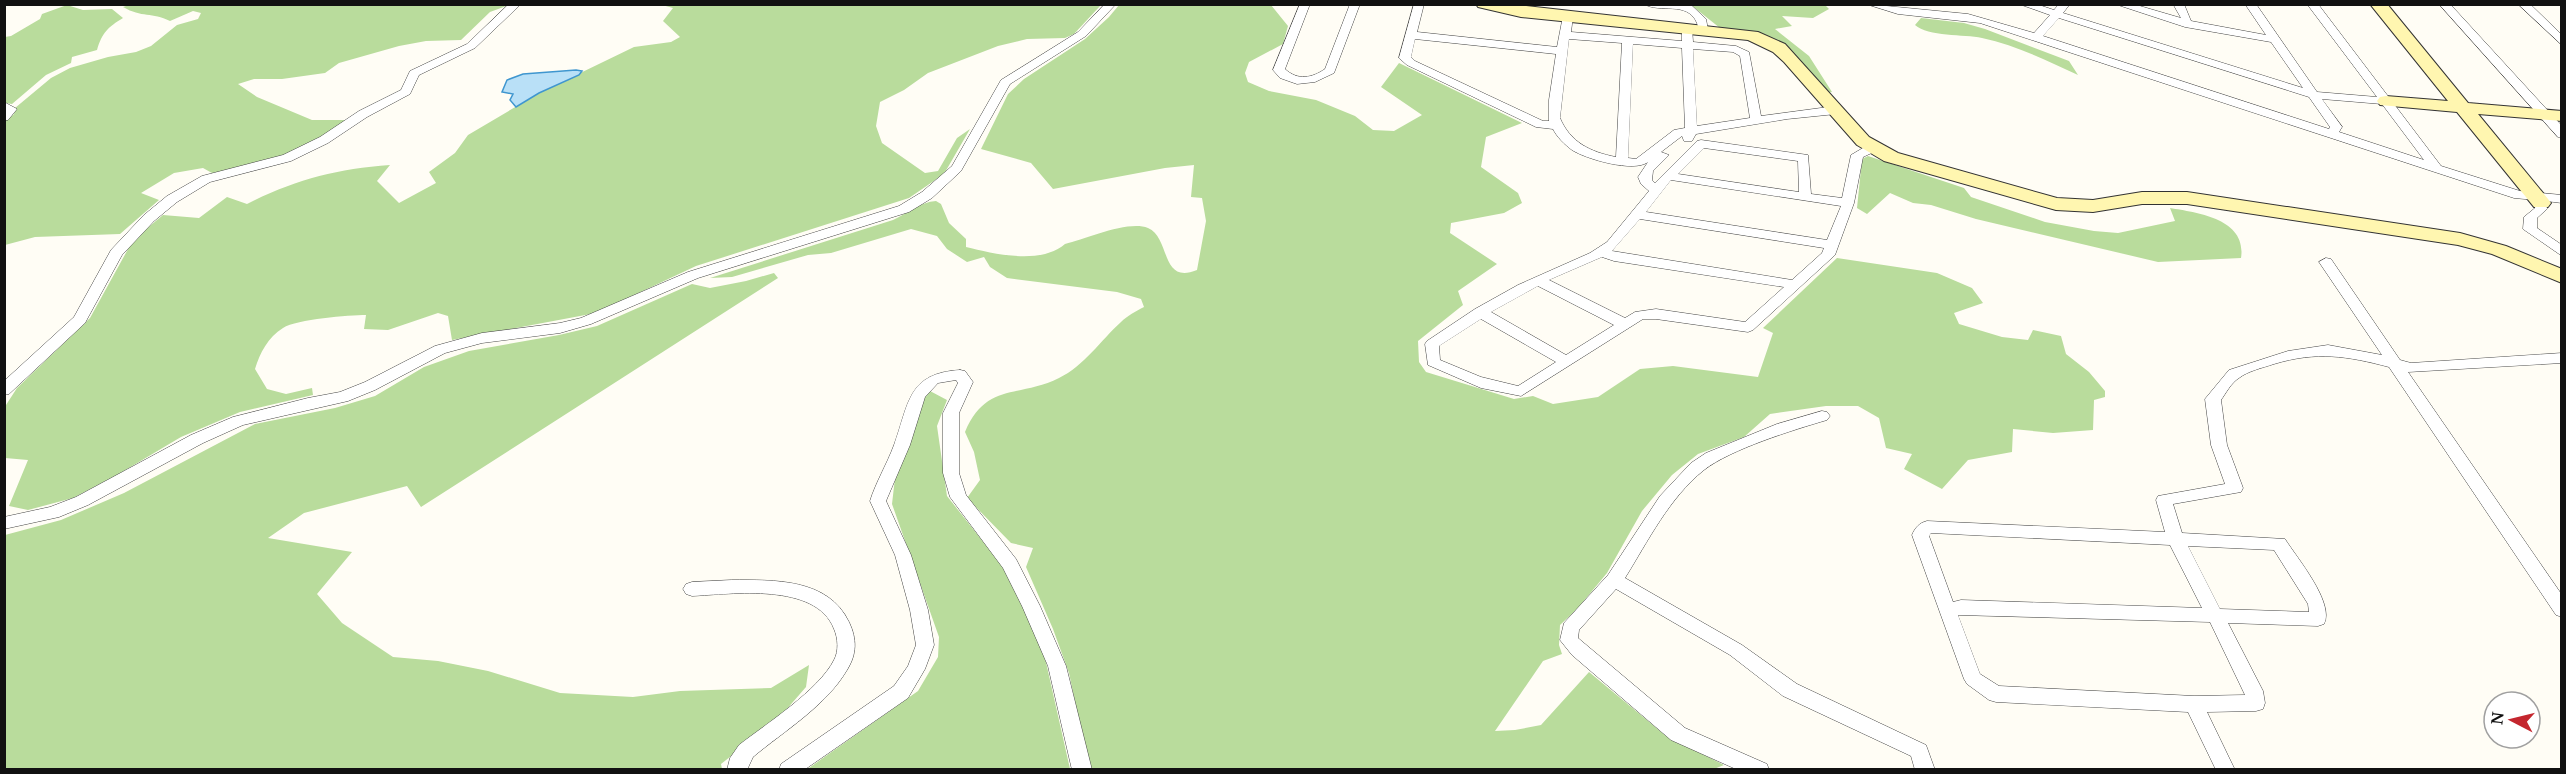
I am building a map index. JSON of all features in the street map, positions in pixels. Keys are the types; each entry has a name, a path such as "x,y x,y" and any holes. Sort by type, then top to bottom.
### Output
{"street":[{"path":"4,390 80,320 116,253 149,218 172,199 207,179 287,158 324,140 346,124 406,92 414,73 471,46 516,4"},
{"path":"4,523 53,513 72,505 227,425 308,403 343,397 370,386 440,350 482,338 560,328 586,321 693,275 904,208 927,195 957,168 1005,82 1082,34 1111,4"},
{"path":"1305,4 1280,70 1290,79 1302,81 1321,78 1330,71 1355,4"},
{"path":"1419,4 1406,58 1411,63 1540,124 1558,126"},
{"path":"1484,4 1498,9 1568,16 1693,34 1736,49 1745,54 1754,115 1758,120"},
{"path":"1649,4 1684,5 1702,21 1693,34 1691,131 1689,138 1666,152 1645,173 1646,184 1657,190"},
{"path":"1871,4 1903,12 1965,16 2519,195 2538,200 2562,199"},
{"path":"2024,4 2314,95 2553,116"},
{"path":"2036,38 2065,4"},
{"path":"2120,4 2185,24 2231,34 2274,39"},
{"path":"2178,4 2186,18 2185,24"},
{"path":"2250,4 2336,127 2332,134"},
{"path":"2312,4 2436,167"},
{"path":"2378,4 2538,200 2541,208 2531,217 2530,229 2562,252"},
{"path":"2444,4 2553,116 2562,134"},
{"path":"2523,4 2562,42"},
{"path":"1568,16 1553,117 1568,143 1601,159 1639,163 1678,133 1836,110"},
{"path":"1412,34 1563,51"},
{"path":"1565,35 1628,40 1693,34 1752,35 1779,48 1872,148 1891,157 2048,202 2093,206 2142,198 2187,198 2460,238 2499,250 2562,277"},
{"path":"1622,162 1628,40"},
{"path":"4,105 11,109 4,117"},
{"path":"1805,195 1804,158 1701,144 1668,177 1612,245 1602,252 1538,280 1480,312 1432,344 1432,362 1466,378 1506,390 1521,391 1640,315 1656,314 1748,327 1828,255 1848,203 1857,155 1872,148"},
{"path":"1668,177 1848,203"},
{"path":"1636,214 1833,245"},
{"path":"1602,252 1614,257 1788,283 1793,286"},
{"path":"2326,262 2562,610"},
{"path":"1538,280 1624,324"},
{"path":"1480,312 1566,362"},
{"path":"1948,610 1961,607 2214,616 2318,619 2317,603 2279,544 2175,538 1927,527 1920,535 1972,679 1996,694 2194,704 2256,703 2254,691 2214,616 2175,538 2164,500 2235,488 2222,462 2217,444 2213,399 2234,375 2275,359 2321,349 2411,368 2562,358"},
{"path":"788,770 901,692 916,669 925,645 919,610 903,555 878,501 901,447 913,405 921,390 932,380 948,374 960,375 966,382 951,413 951,473 958,497 1010,564 1031,606 1057,666 1082,770"},
{"path":"1760,770 1678,734 1578,650 1569,640 1570,628 1614,580 1666,500 1697,467 1712,457 1762,436 1822,416"},
{"path":"1614,580 1736,650 1790,690 1919,751 1925,770"},
{"path":"692,589 787,588 812,594 834,609 843,625 848,646 842,665 828,682 746,751 737,764 737,770"},
{"path":"2194,704 2226,770"}],"green space":[{"path":"132,4 509,5 490,12 461,40 426,41 399,46 339,63 325,73 282,79 254,79 238,84 257,97 312,120 347,120 300,152 251,167 212,173 203,168 174,173 141,193 159,200 120,234 35,237 5,245 5,121 14,114 15,108 51,78 70,68 136,52 151,46 177,25 198,19 201,13 193,11 170,21 136,13 123,7"},
{"path":"67,5 83,10 112,9 123,18 106,31 97,50 72,57 71,63 46,75 12,104 5,103 5,37 11,36 40,19 42,14"},
{"path":"662,5 1101,5 1074,34 1065,38 1027,39 998,46 928,73 904,90 880,102 876,126 882,143 925,173 938,171 957,138 970,129 944,174 909,198 696,266 596,313 452,340 448,316 438,313 388,330 364,329 366,315 323,318 290,325 283,328 269,341 255,369 267,389 286,394 312,388 313,395 240,412 181,437 73,498 28,510 9,506 28,460 5,458 6,405 17,388 90,318 133,240 163,215 199,218 227,197 247,204 282,188 316,177 351,169 390,165 377,181 399,203 436,183 429,172 455,153 468,135 539,93 634,47 671,42 680,37 663,21 673,8"},
{"path":"1119,5 1271,5 1288,26 1283,44 1249,62 1245,73 1248,82 1269,91 1316,100 1355,116 1373,130 1394,131 1422,115 1381,87 1399,63 1522,123 1486,137 1481,167 1518,193 1522,203 1504,213 1451,223 1450,233 1497,264 1458,291 1463,305 1418,341 1419,362 1426,372 1514,399 1533,396 1553,404 1598,397 1640,369 1673,366 1758,377 1773,333 1763,328 1837,258 1937,273 1972,288 1983,303 1954,313 1959,324 2002,337 2028,340 2033,330 2061,336 2066,354 2089,372 2105,391 2105,397 2094,400 2093,430 2053,433 2013,429 2012,452 1968,460 1942,489 1904,469 1912,454 1886,448 1879,418 1858,406 1826,406 1770,414 1744,437 1698,454 1672,475 1642,511 1607,573 1578,608 1560,625 1559,645 1562,654 1543,661 1495,731 1541,725 1589,672 1665,735 1724,765 1714,769 1089,769 1069,673 1026,567 1033,548 1011,543 967,498 980,480 974,452 965,432 973,416 993,398 1044,384 1076,367 1123,320 1144,307 1141,299 1117,292 1007,278 990,267 984,257 967,262 947,249 937,236 911,229 831,253 808,255 732,277 710,278 893,220 919,206 936,201 941,204 949,223 966,239 966,247 1003,255 1031,256 1043,254 1065,244 1107,231 1140,226 1155,233 1171,266 1177,271 1185,273 1197,270 1206,221 1202,198 1191,197 1194,165 1165,168 1053,189 1031,163 981,149 1008,94 1024,79 1085,39"},
{"path":"1691,5 1825,5 1829,9 1813,18 1782,16 1792,26 1775,29 1809,56 1832,92 1826,93 1760,34 1720,28"},
{"path":"1921,18 1964,23 1985,29 2069,61 2078,75 1995,41 1928,32 1915,25"},
{"path":"1868,156 1964,188 1971,197 2045,222 2094,231 2118,233 2175,221 2170,208 2194,212 2219,220 2229,226 2237,234 2241,245 2241,258 2158,262 1976,219 1931,205 1913,203 1890,193 1867,214 1857,208 1862,159"},
{"path":"774,273 778,278 421,507 407,486 304,513 268,538 352,552 317,594 342,623 393,657 438,661 488,671 560,693 633,697 680,691 771,688 809,665 806,687 779,718 721,764 722,769 5,770 5,535 61,520 124,493 255,424 335,408 375,396 424,367 469,351 597,326 692,284 710,288"},
{"path":"930,391 947,400 937,426 947,496 1004,568 1043,649 1070,769 806,770 918,691 938,657 939,637 892,504 895,478 920,400"}],"water":[{"path":"582,71 579,75 539,93 516,107 510,100 513,94 502,92 507,80 523,74"}]}
